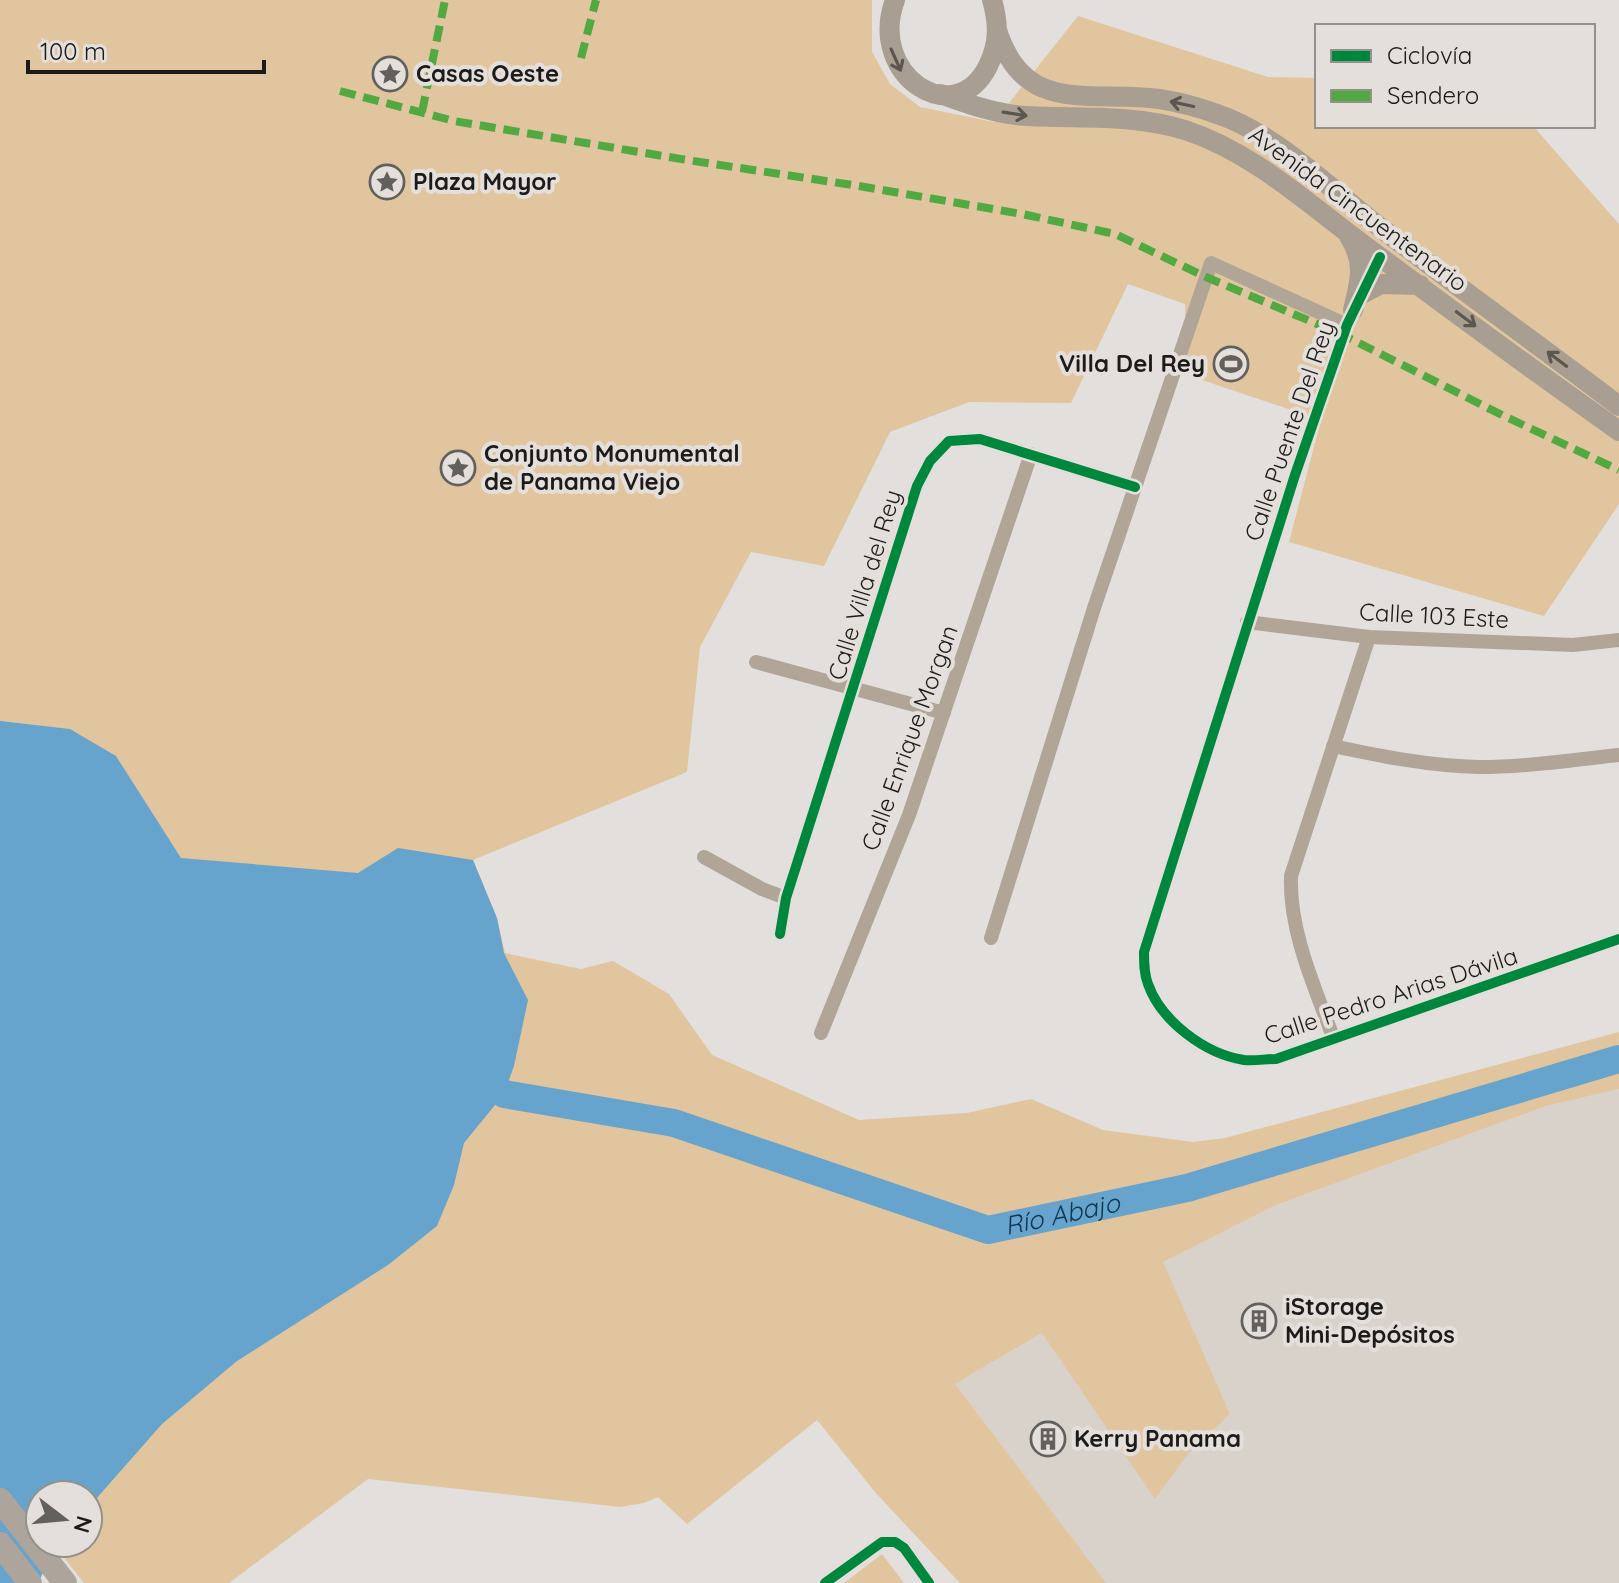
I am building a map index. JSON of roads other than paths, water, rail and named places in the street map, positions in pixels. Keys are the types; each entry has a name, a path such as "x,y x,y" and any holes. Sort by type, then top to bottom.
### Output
{"highway":[{"path":"0,1500 65,1583"},
{"path":"0,1544 30,1583"}],"main road":[{"path":"940,94 961,92 978,80 993,55 997,30 992,0"},
{"name":"Avenida Cincuentenario","path":"894,1 889,37 891,50 900,70 916,86 979,108 1026,116 1130,119 1185,130 1241,154 1278,178 1346,232 1619,431"},
{"name":"Avenida Cincuentenario","path":"997,30 1008,60 1016,71 1045,90 1078,96 1157,99 1221,114 1270,141 1619,406"},
{"path":"1221,114 1276,160 1365,226 1374,238 1380,257"},
{"path":"1346,232 1358,251 1361,266 1354,310"},
{"path":"1354,310 1381,284 1420,285"}],"street":[{"name":"Calle Puente Del Rey","path":"1247,622 1354,310 1380,257"},
{"path":"991,938 1089,623 1211,263 1354,310"},
{"name":"Calle Villa del Rey","path":"780,934 786,898 917,486 930,461 949,441 980,439 1135,487"},
{"name":"Calle Enrique Morgan","path":"821,1033 909,815 1031,454"},
{"name":"Calle 103 Este","path":"1247,622 1369,637 1573,645 1619,640"},
{"name":"Calle Pedro Arias Dávila","path":"1247,622 1144,952 1147,982 1154,996 1174,1021 1197,1041 1244,1060 1276,1059 1619,939"},
{"path":"1333,1037 1302,949 1290,903 1291,876 1369,637"},
{"path":"756,662 944,713"},
{"path":"1333,746 1477,767 1619,755"},
{"path":"704,857 762,889 786,898"},
{"path":"825,1583 882,1542 895,1542 904,1548 929,1583"}],"water":[{"path":"0,721 70,729 116,756 181,858 358,873 398,848 473,860 497,918 504,953 528,1000 514,1066 504,1094 464,1143 454,1185 437,1226 388,1265 237,1361 162,1424 104,1490 104,1479 24,1479 24,1559 49,1559 38,1583 0,1583"}],"waterway":[{"name":"Río Abajo","path":"504,1094 674,1123 988,1230 1187,1188 1619,1059"}],"place":[{"name":"Casas Oeste","path":"390,74"},
{"name":"Plaza Mayor","path":"387,182"},
{"name":"Villa Del Rey","path":"1231,364"},
{"name":"Conjunto Monumental de Panama Viejo","path":"458,468"},
{"name":"iStorage Mini-Depósitos","path":"1259,1321"},
{"name":"Kerry Panama","path":"1048,1439"}]}
